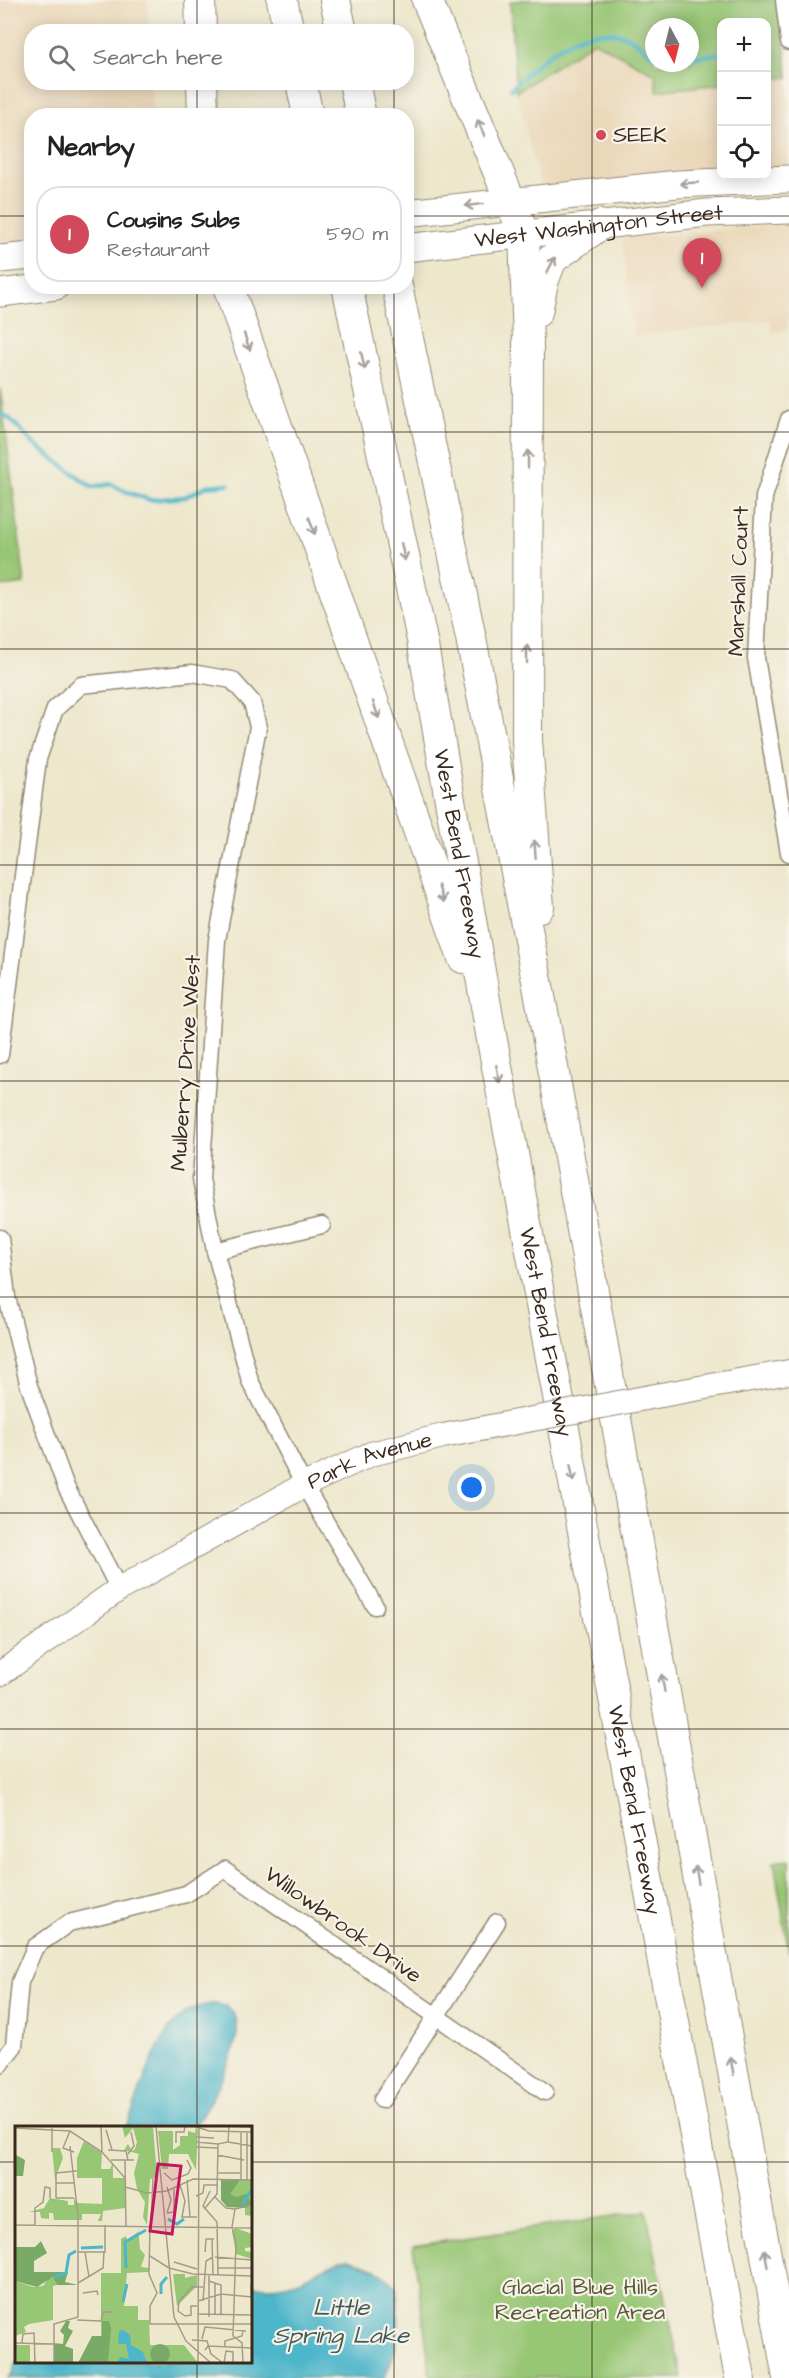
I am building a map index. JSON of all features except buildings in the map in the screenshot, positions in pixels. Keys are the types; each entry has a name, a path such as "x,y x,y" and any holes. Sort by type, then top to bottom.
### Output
{"highway":[{"path":"200,0 201,24"},
{"path":"282,0 287,24"},
{"path":"335,0 340,24"},
{"path":"427,0 524,234 528,341 527,740 543,961 543,1012"},
{"path":"202,90 203,108"},
{"path":"303,90 306,108"},
{"path":"356,90 359,108"},
{"path":"528,341 543,282 552,259 600,225"},
{"path":"231,294 492,1040"},
{"path":"399,294 471,638 543,1012 788,2378"},
{"name":"West Bend Freeway","path":"349,295 422,640 492,1040 740,2378"}],"main road":[{"name":"West Washington Street","path":"414,212 678,184 789,178"},
{"name":"West Washington Street","path":"414,247 707,213 789,210"},
{"path":"0,259 24,257"},
{"path":"0,293 24,290"}],"street":[{"path":"784,0 789,42"},
{"name":"Marshall Court","path":"789,419 764,497 756,658 789,853"},
{"name":"Mulberry Drive West","path":"0,1055 38,759 54,709 81,686 192,673 232,680 252,702 258,727 216,952 201,1179 215,1251 250,1381 304,1485 375,1606"},
{"path":"215,1251 322,1225"},
{"path":"0,1238 7,1296 29,1386 66,1487 119,1589"},
{"name":"Park Avenue","path":"0,1674 119,1589 304,1485 371,1454 443,1436 789,1372"},
{"name":"Willowbrook Drive","path":"0,2064 14,2046 20,1982 35,1947 69,1923 186,1894 225,1869 545,2092"},
{"path":"382,2100 497,1922"}],"shaded area":[{"path":"0,0 147,0 149,24 24,24 24,90 151,90 153,108 24,108 24,252 0,254"},
{"path":"594,41 645,69 645,72 655,74 657,91 717,84 717,175 542,190 516,92"},
{"path":"789,77 789,172 771,174 771,79"},
{"path":"789,223 789,328 772,332 771,320 633,336 623,239"}],"green space":[{"path":"521,0 779,0 788,77 771,79 771,18 717,18 717,84 657,91 655,74 651,72 699,72 699,18 645,18 645,69 594,41 516,92 510,2"},
{"path":"0,388 25,584 0,587"},
{"path":"789,1859 789,1953 774,1861"},
{"name":"Glacial Blue Hills Recreation Area","path":"646,2211 682,2378 431,2378 413,2246"}],"water":[{"path":"213,2004 229,2009 236,2021 236,2038 221,2079 195,2126 126,2126 160,2043 181,2016 201,2006"},
{"name":"Little Spring Lake","path":"348,2259 376,2269 396,2286 398,2333 384,2378 8,2378 13,2373 17,2363 252,2363 252,2285 280,2286"}],"waterway":[{"path":"511,89 561,46 590,34 606,32 623,35 645,48"},
{"path":"699,57 717,54"},
{"path":"0,413 10,419 35,445 92,487 111,484 150,500 185,497 207,486 229,484"}],"place":[{"name":"SEEK","path":"601,135"},
{"name":"Cousins Subs","path":"702,288"}]}
